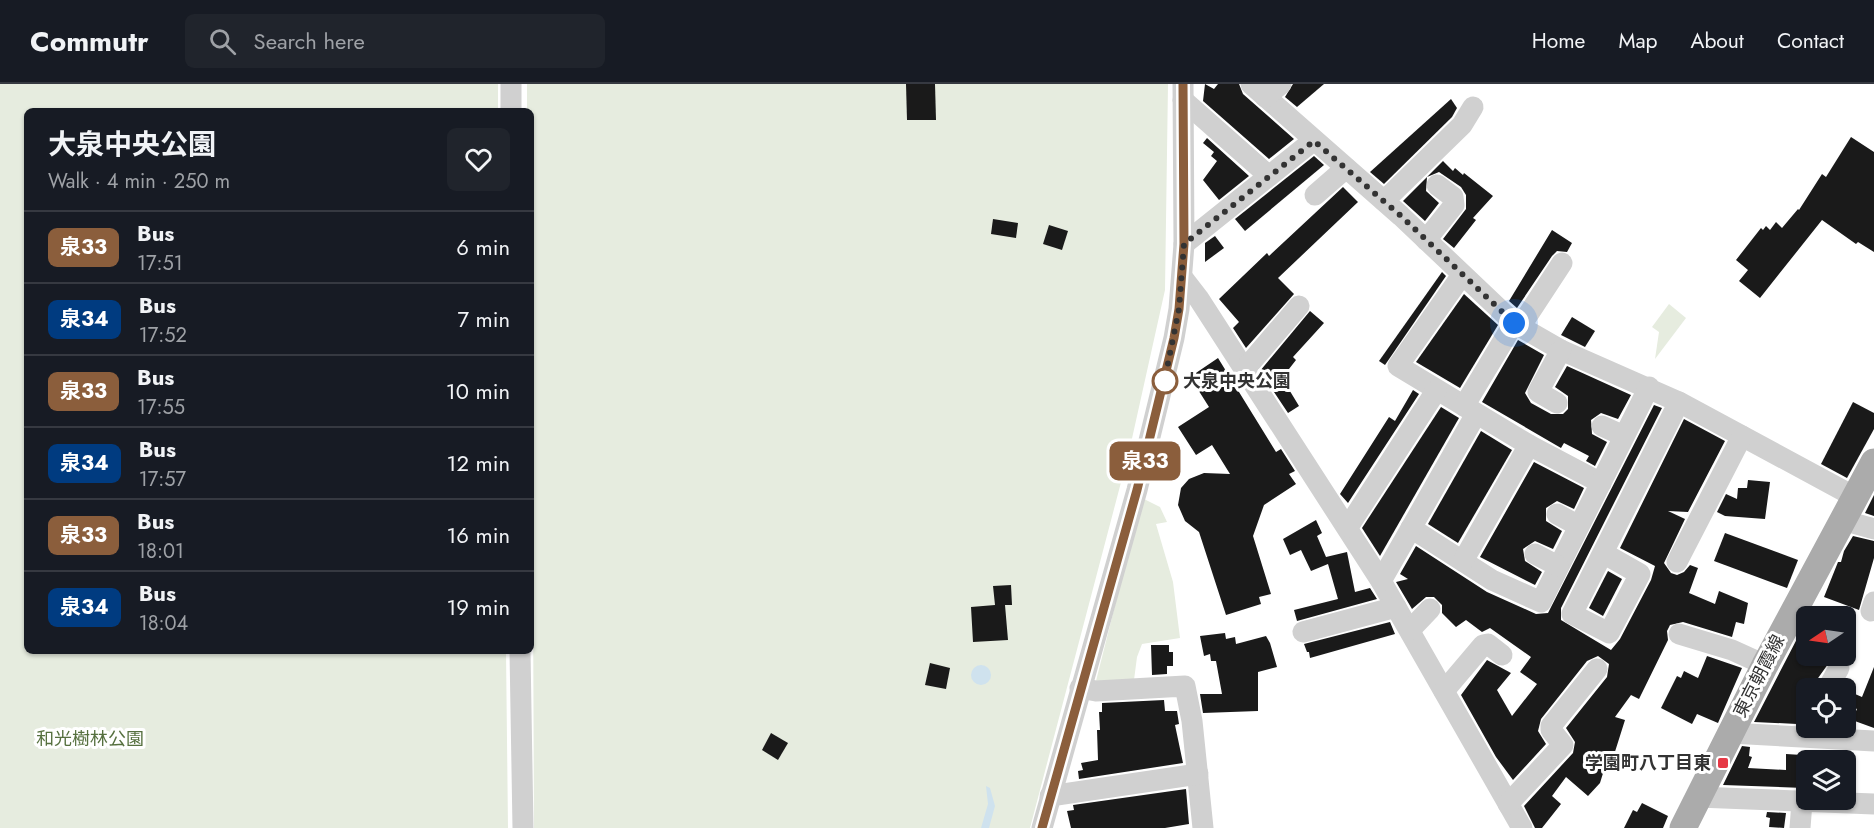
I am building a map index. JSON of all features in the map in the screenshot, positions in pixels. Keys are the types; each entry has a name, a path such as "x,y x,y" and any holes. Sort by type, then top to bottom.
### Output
{"main road":[{"name":"東京朝霞線","path":"1683,828 1765,665 1874,462"}],"street":[{"path":"511,84 511,108"},
{"path":"1265,88 1314,141 1384,201 1517,325 1561,350 1680,402 1742,436 1848,508 1874,529"},
{"path":"1183,92 1269,176"},
{"path":"1042,828 1163,388 1179,309 1184,244 1183,92"},
{"path":"1384,201 1462,125 1473,107"},
{"path":"1184,244 1314,141"},
{"path":"1315,195 1346,168"},
{"path":"1426,240 1454,204 1453,196 1437,185"},
{"path":"1381,580 1411,528 1470,410 1517,325 1562,262"},
{"path":"1462,275 1398,363 1436,391 1529,445 1601,483"},
{"path":"1182,277 1245,369 1381,580 1522,828"},
{"path":"1245,369 1299,306"},
{"path":"1557,403 1539,392 1561,350"},
{"path":"1411,528 1492,580 1538,603 1542,600 1649,387"},
{"path":"1348,527 1436,391"},
{"path":"1572,614 1680,402"},
{"path":"1602,426 1624,436"},
{"path":"1677,562 1742,436"},
{"path":"1463,561 1529,445"},
{"path":"1557,514 1579,526"},
{"path":"1542,600 1609,633 1639,576 1638,573 1603,553"},
{"path":"1535,554 1558,566"},
{"path":"1303,632 1396,607"},
{"path":"1410,630 1430,609"},
{"path":"1679,634 1732,650 1765,665"},
{"path":"1444,691 1483,645 1488,644 1502,655"},
{"path":"520,654 523,828"},
{"path":"1508,804 1563,745 1551,730 1551,726 1597,669"},
{"path":"1834,678 1839,669"},
{"path":"1080,688 1096,691 1185,686 1198,774 1202,828"},
{"path":"1730,733 1796,731"},
{"path":"1853,738 1874,741"},
{"path":"1050,796 1198,774"},
{"path":"1698,797 1796,802"},
{"path":"1856,804 1874,804"},
{"path":"1800,828 1801,810"}],"green space":[{"name":"和光樹林公園","path":"0,84 498,84 498,108 24,108 24,654 506,654 508,828 0,828"},
{"name":"大泉中央公園","path":"527,84 1168,84 1165,290 1129,452 1030,828 534,828 534,108 527,108"},
{"path":"1669,304 1686,318 1655,359 1659,332 1652,327"},
{"path":"1142,498 1160,507 1167,522 1156,524 1173,582 1180,638 1142,644 1137,657 1134,680 1096,681"}],"water":[{"path":"981,665 988,668 991,675 988,682 981,685 974,682 971,675 974,668"},
{"path":"986,786 990,788 995,806 989,828 981,828 988,804"}],"building":[{"path":"906,84 935,84 936,120 907,120"},
{"path":"1205,84 1214,89 1218,84 1239,84 1243,94 1294,139 1269,159 1203,101"},
{"path":"1293,84 1324,84 1297,107 1285,97"},
{"path":"1451,99 1457,108 1452,117 1384,184 1370,172"},
{"path":"1851,137 1874,152 1874,252 1858,242 1856,244 1822,220 1760,298 1739,281 1748,270 1736,260 1761,228 1763,230 1766,226 1770,230 1776,222 1782,228 1799,210 1822,174 1826,177"},
{"path":"1207,138 1249,176 1219,200 1203,180 1217,161 1211,156 1214,152 1203,143"},
{"path":"1314,156 1324,165 1245,231 1235,219"},
{"path":"1443,161 1453,171 1455,168 1463,175 1464,173 1493,196 1473,218 1476,220 1454,248 1443,239 1466,209 1466,195 1461,187 1439,172 1427,177"},
{"path":"1427,177 1426,191 1439,203 1425,221 1403,201"},
{"path":"1343,187 1358,202 1278,278 1294,294 1246,348 1233,328 1239,322 1219,299 1267,253 1269,256"},
{"path":"993,219 1018,223 1016,238 991,234"},
{"path":"1049,225 1068,231 1062,250 1043,244"},
{"path":"1552,230 1572,243 1567,252 1557,251 1552,256 1517,308 1509,301"},
{"path":"1215,236 1224,248 1205,262 1205,243"},
{"path":"1442,272 1446,276 1385,365 1379,361"},
{"path":"1464,294 1498,325 1460,388 1416,362"},
{"path":"1310,311 1324,323 1293,357 1296,360 1282,378 1299,406 1288,413 1260,371"},
{"path":"1572,317 1595,331 1585,347 1561,335"},
{"path":"1518,340 1544,355 1525,393 1531,403 1551,414 1563,414 1568,409 1568,396 1555,387 1567,366 1631,395 1618,419 1601,413 1591,420 1592,434 1607,442 1595,466 1586,461 1589,456 1564,443 1561,448 1482,402"},
{"path":"1218,358 1276,452 1281,449 1295,471 1289,474 1296,484 1264,505 1253,536 1271,594 1259,597 1261,604 1226,615 1199,532 1185,521 1178,505 1181,488 1189,479 1204,473 1230,474 1212,445 1196,455 1178,427 1209,407 1190,377"},
{"path":"1413,390 1419,394 1348,503 1340,494 1389,417 1395,421"},
{"path":"1853,402 1874,413 1874,429 1847,478 1821,464"},
{"path":"1654,405 1662,408 1561,608 1561,620 1611,650 1620,639 1651,580 1655,566 1620,548 1684,419 1725,441 1688,512 1668,511 1685,519 1664,563 1671,573 1677,575 1684,572 1690,565 1698,568 1689,593 1715,604 1719,591 1748,603 1744,624 1736,622 1732,637 1683,622 1670,625 1667,631 1668,640 1639,699 1631,695 1615,717 1625,720 1613,758 1608,757 1600,783 1588,796 1566,777 1552,796 1561,804 1542,828 1535,828 1524,806 1573,753 1575,742 1566,728 1607,677 1609,664 1598,656 1587,661 1541,719 1538,731 1546,744 1513,780 1496,757 1461,695 1487,660 1511,673 1497,690 1512,716 1537,684 1520,672 1531,657 1490,628 1482,632 1466,620 1456,627 1442,613 1442,605 1434,597 1426,597 1412,609 1396,582 1408,579 1400,574 1416,546 1487,592 1536,614 1548,613"},
{"path":"1441,407 1459,418 1380,556 1362,528"},
{"path":"1481,431 1512,450 1458,543 1428,524"},
{"path":"1534,462 1584,488 1574,509 1557,501 1546,508 1546,521 1562,531 1553,549 1535,541 1523,549 1525,561 1542,572 1535,585 1480,557"},
{"path":"1748,480 1770,482 1765,519 1725,516 1717,512 1726,494 1737,499 1738,488 1747,488"},
{"path":"1874,495 1874,516 1865,513"},
{"path":"1316,520 1322,533 1317,536 1326,557 1347,552 1355,592 1370,588 1377,599 1297,621 1294,610 1338,599 1328,564 1311,571 1301,550 1290,555 1283,539"},
{"path":"1725,533 1798,560 1787,588 1714,561"},
{"path":"1853,536 1874,541 1874,558 1859,610 1856,606 1848,606 1824,597"},
{"path":"1608,571 1622,579 1603,616 1589,608"},
{"path":"1011,585 1012,605 1005,605 1008,640 973,642 971,607 995,605 993,586"},
{"path":"1390,622 1395,634 1310,658 1304,644"},
{"path":"1225,633 1226,639 1235,637 1236,644 1266,636 1270,643 1277,667 1258,672 1258,711 1203,713 1200,694 1222,694 1216,661 1211,661 1210,654 1204,656 1200,636"},
{"path":"1796,641 1796,666 1827,666 1818,678 1796,678 1796,724 1754,722"},
{"path":"1151,645 1169,645 1169,652 1173,652 1173,666 1167,666 1167,674 1152,675"},
{"path":"1707,656 1742,668 1718,723 1697,714 1692,724 1661,708 1677,676 1681,678 1684,671 1698,678"},
{"path":"930,663 950,668 946,689 925,685"},
{"path":"1874,667 1874,728 1856,721 1856,694 1862,697"},
{"path":"1164,700 1165,711 1177,711 1179,724 1175,725 1183,763 1079,779 1078,771 1083,770 1081,763 1098,760 1097,730 1100,730 1099,712 1102,712 1102,703"},
{"path":"771,733 788,743 778,760 762,750"},
{"path":"1742,746 1750,747 1749,756 1752,757 1748,768 1786,770 1786,754 1796,755 1796,788 1723,785"},
{"path":"1186,789 1189,824 1165,828 1071,828 1067,811 1074,810 1073,805"},
{"path":"1642,803 1668,816 1663,828 1624,828 1633,810 1637,812"},
{"path":"1767,812 1786,813 1784,828 1769,827 1770,818 1766,817"}],"bus line":[{"name":"泉33","path":"1042,828 1137,490 1174,338 1179,309 1184,244 1183,84"}],"place":[{"name":"大泉中央公園","path":"1165,381"},
{"name":"学園町八丁目東","path":"1723,763"}],"route":[{"path":"1165,381 1163,388 1179,309 1184,244 1314,141 1401,216 1514,323"}]}
